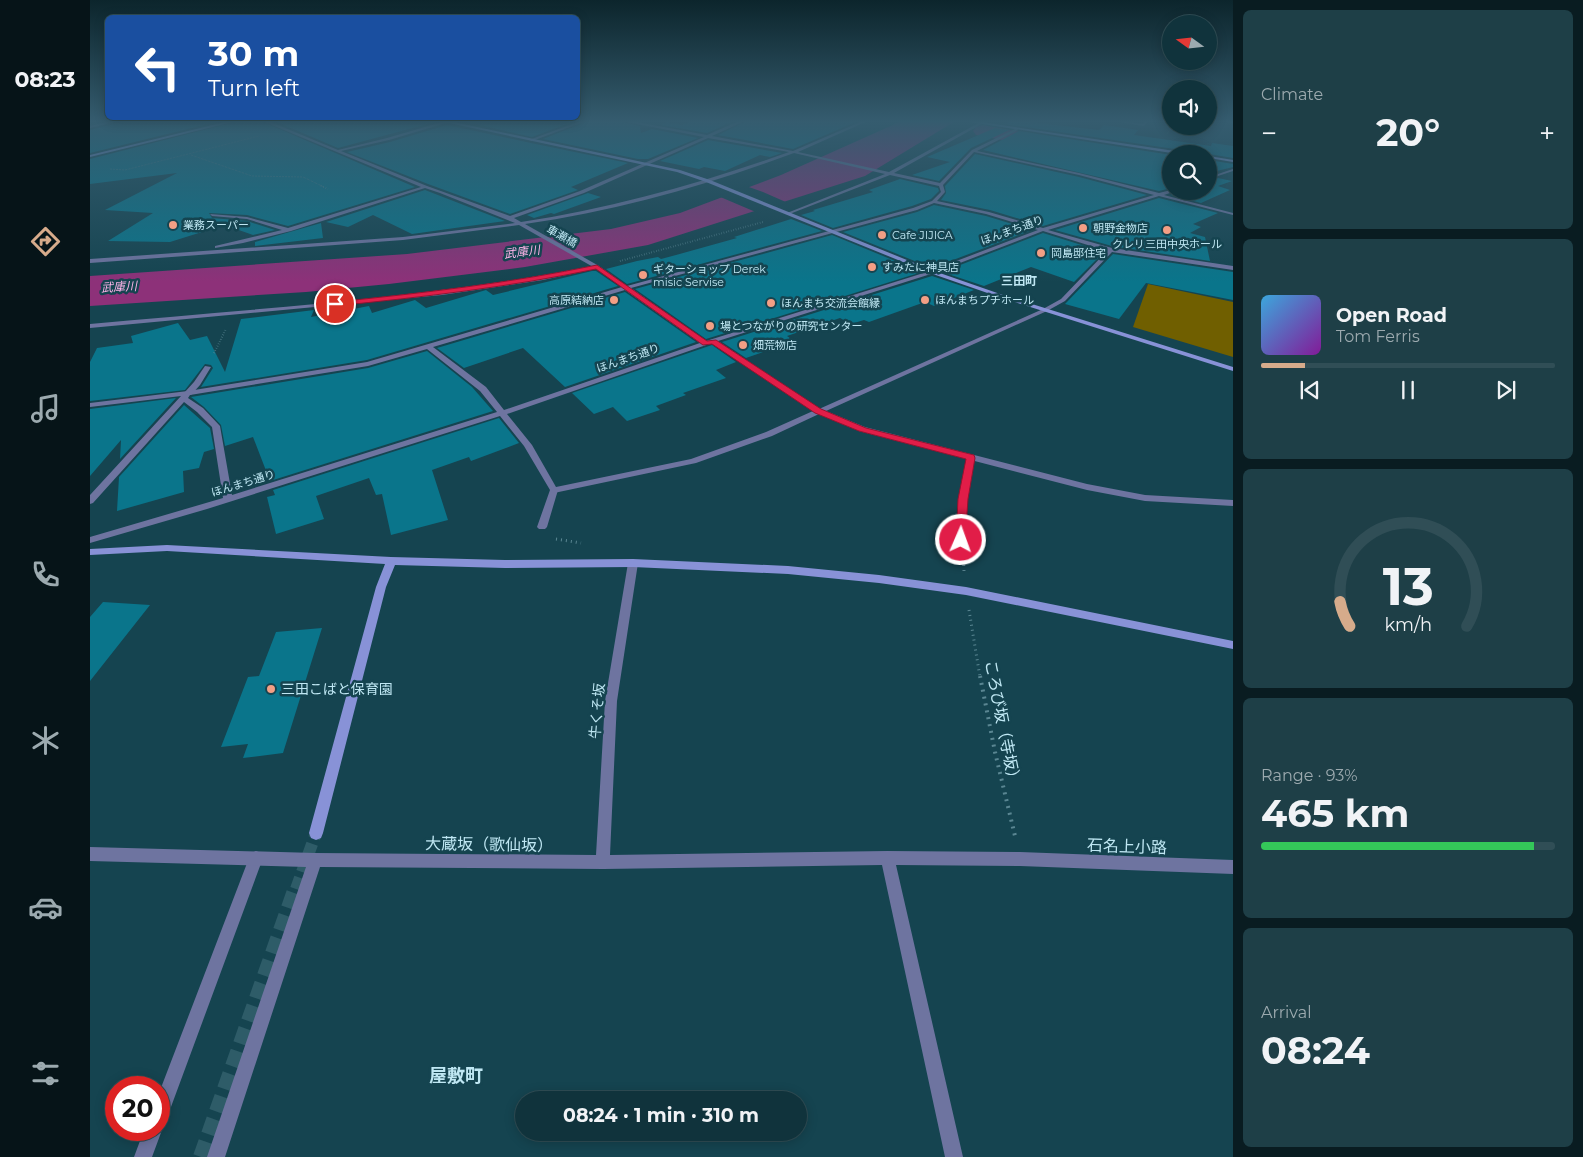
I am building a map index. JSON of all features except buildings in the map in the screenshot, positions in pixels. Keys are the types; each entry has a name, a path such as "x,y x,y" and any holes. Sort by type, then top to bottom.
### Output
{"street":[{"name":"車瀬橋","path":"393,174 510,218 519,225 595,266 709,343 818,411 862,430 1087,487 1145,498 1233,503"},
{"path":"510,218 582,192 624,174"},
{"path":"684,174 710,181 932,272 1045,310 1233,369"},
{"path":"90,261 351,244 429,237 519,225 573,214 710,181 732,174"},
{"path":"787,213 885,174"},
{"path":"891,174 941,185"},
{"path":"941,185 951,174"},
{"path":"1071,174 1233,214"},
{"path":"90,405 185,396 368,364 625,288 915,210 934,202 943,192 941,185"},
{"path":"191,253 260,239 352,208 424,187"},
{"name":"ほんまち通り","path":"90,540 228,500 501,413 709,343 932,272 1042,230 1160,195"},
{"path":"934,202 987,213 1111,250 1233,268"},
{"path":"212,215 247,218 289,230"},
{"path":"554,490 693,461 769,434 1045,310 1063,300 1111,250"},
{"path":"90,326 442,293 543,278 595,266"},
{"path":"429,347 483,389 528,444 554,490 542,527"},
{"path":"90,501 197,383 207,367"},
{"path":"185,396 216,426 228,500"},
{"path":"961,540 963,499 971,458"},
{"path":"90,552 167,548 391,560 505,564 633,563 788,570 879,578 966,591 1233,646"},
{"path":"316,834 381,587 391,560"},
{"name":"牛くそ坂","path":"603,862 612,701 633,563"},
{"name":"大蔵坂（歌仙坂）","path":"90,854 315,860 603,862 887,858"},
{"path":"170,1086 256,858"},
{"path":"887,858 954,1157"},
{"name":"石名上小路","path":"887,858 1020,859 1233,868"},
{"path":"216,1157 315,860"},
{"path":"143,1157 149,1141"}],"path":[{"path":"246,174 252,176 303,177 328,189"},
{"path":"595,266 717,236 787,213"},
{"path":"207,367 234,312"},
{"name":"ころび坂（寺坂）","path":"966,591 977,663 1001,780 1020,859"}],"shaded area":[{"path":"1148,284 1233,302 1233,357 1133,327"}],"water":[{"name":"武庫川","path":"868,174 648,245 525,267 306,292 90,306 90,276 407,254 611,229 680,213 781,175"}],"pier":[{"path":"746,186 788,203 758,213 718,196"}],"tunnel":[{"path":"296,889 316,833"},
{"path":"201,1157 296,888"}],"place":[{"name":"業務スーパー","path":"173,225"},
{"name":"朝野金物店","path":"1083,228"},
{"name":"クレリ三田中央ホール","path":"1167,230"},
{"name":"Cafe JIJICA","path":"882,235"},
{"name":"岡島邸住宅","path":"1041,253"},
{"name":"すみたに神具店","path":"872,267"},
{"name":"ギターショップ Derek misic Servise","path":"643,275"},
{"name":"高原結納店","path":"614,300"},
{"name":"ほんまちプチホール","path":"925,300"},
{"name":"ほんまち交流会館縁","path":"771,303"},
{"name":"場とつながりの研究センター","path":"710,326"},
{"name":"畑荒物店","path":"743,345"},
{"name":"三田こばと保育園","path":"271,689"}],"district":[{"name":"三田町","path":"1019,281"},
{"name":"屋敷町","path":"456,1076"}],"route":[{"path":"335,304 442,293 543,278 597,267 706,344 713,341 818,411 862,430 971,458 963,499 961,540"}]}
